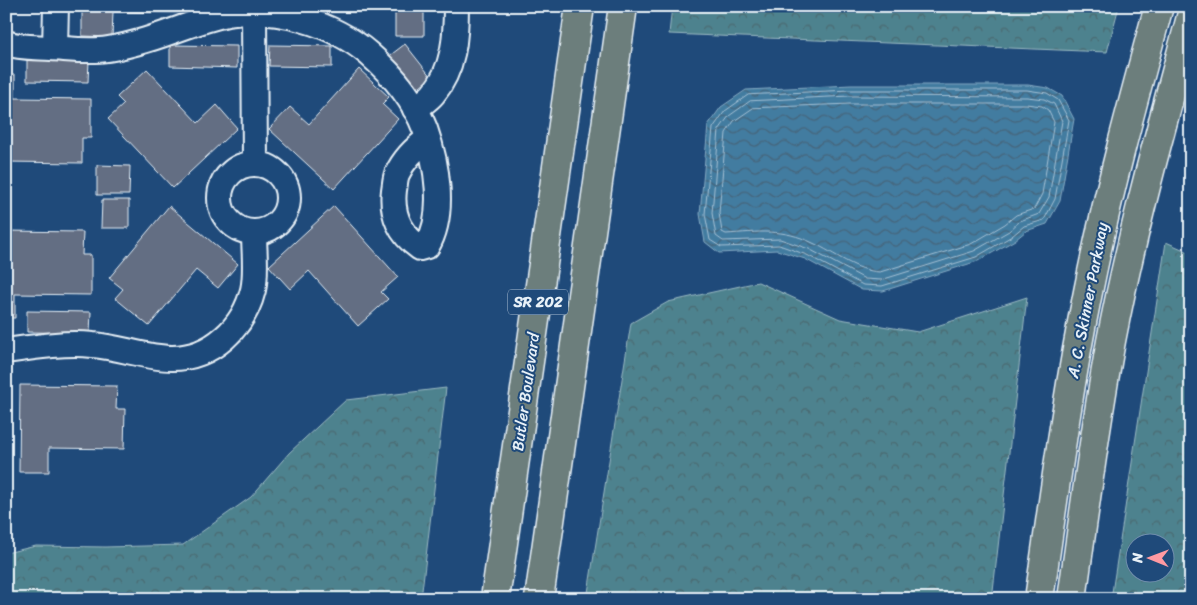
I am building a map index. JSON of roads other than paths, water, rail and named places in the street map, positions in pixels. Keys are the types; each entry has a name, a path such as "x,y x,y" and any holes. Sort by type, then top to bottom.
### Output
{"main road":[{"name":"Butler Boulevard","path":"496,599 580,6"},
{"name":"SR 202","path":"539,599 623,6"},
{"name":"A. C. Skinner Parkway","path":"1039,599 1063,431 1088,292 1117,162 1159,6"},
{"name":"A. C. Skinner Parkway","path":"1074,588 1099,410 1125,274 1191,17"}],"street":[{"path":"55,48 56,6"},
{"path":"415,109 432,96 442,81 452,58 456,35 456,6"},
{"path":"6,43 55,48 105,50 160,35 206,13 254,13 296,18 304,13 345,36 388,72 415,109 428,139"},
{"path":"254,13 255,163"},
{"path":"255,163 275,170 285,183 289,198 287,209 282,219 264,231 254,232 242,230 232,224 224,215 220,203 220,191 225,180 233,171 243,165 255,163"},
{"path":"6,352 34,347 92,345 171,358 183,358 204,352 219,344 228,335 243,315 249,301 254,277 254,232"}],"water":[{"path":"851,85 1028,85 1048,88 1062,96 1074,119 1060,201 1047,224 1026,231 1015,240 978,261 883,291 862,290 805,259 777,250 719,253 705,242 700,214 708,125 721,107 746,90"}]}
